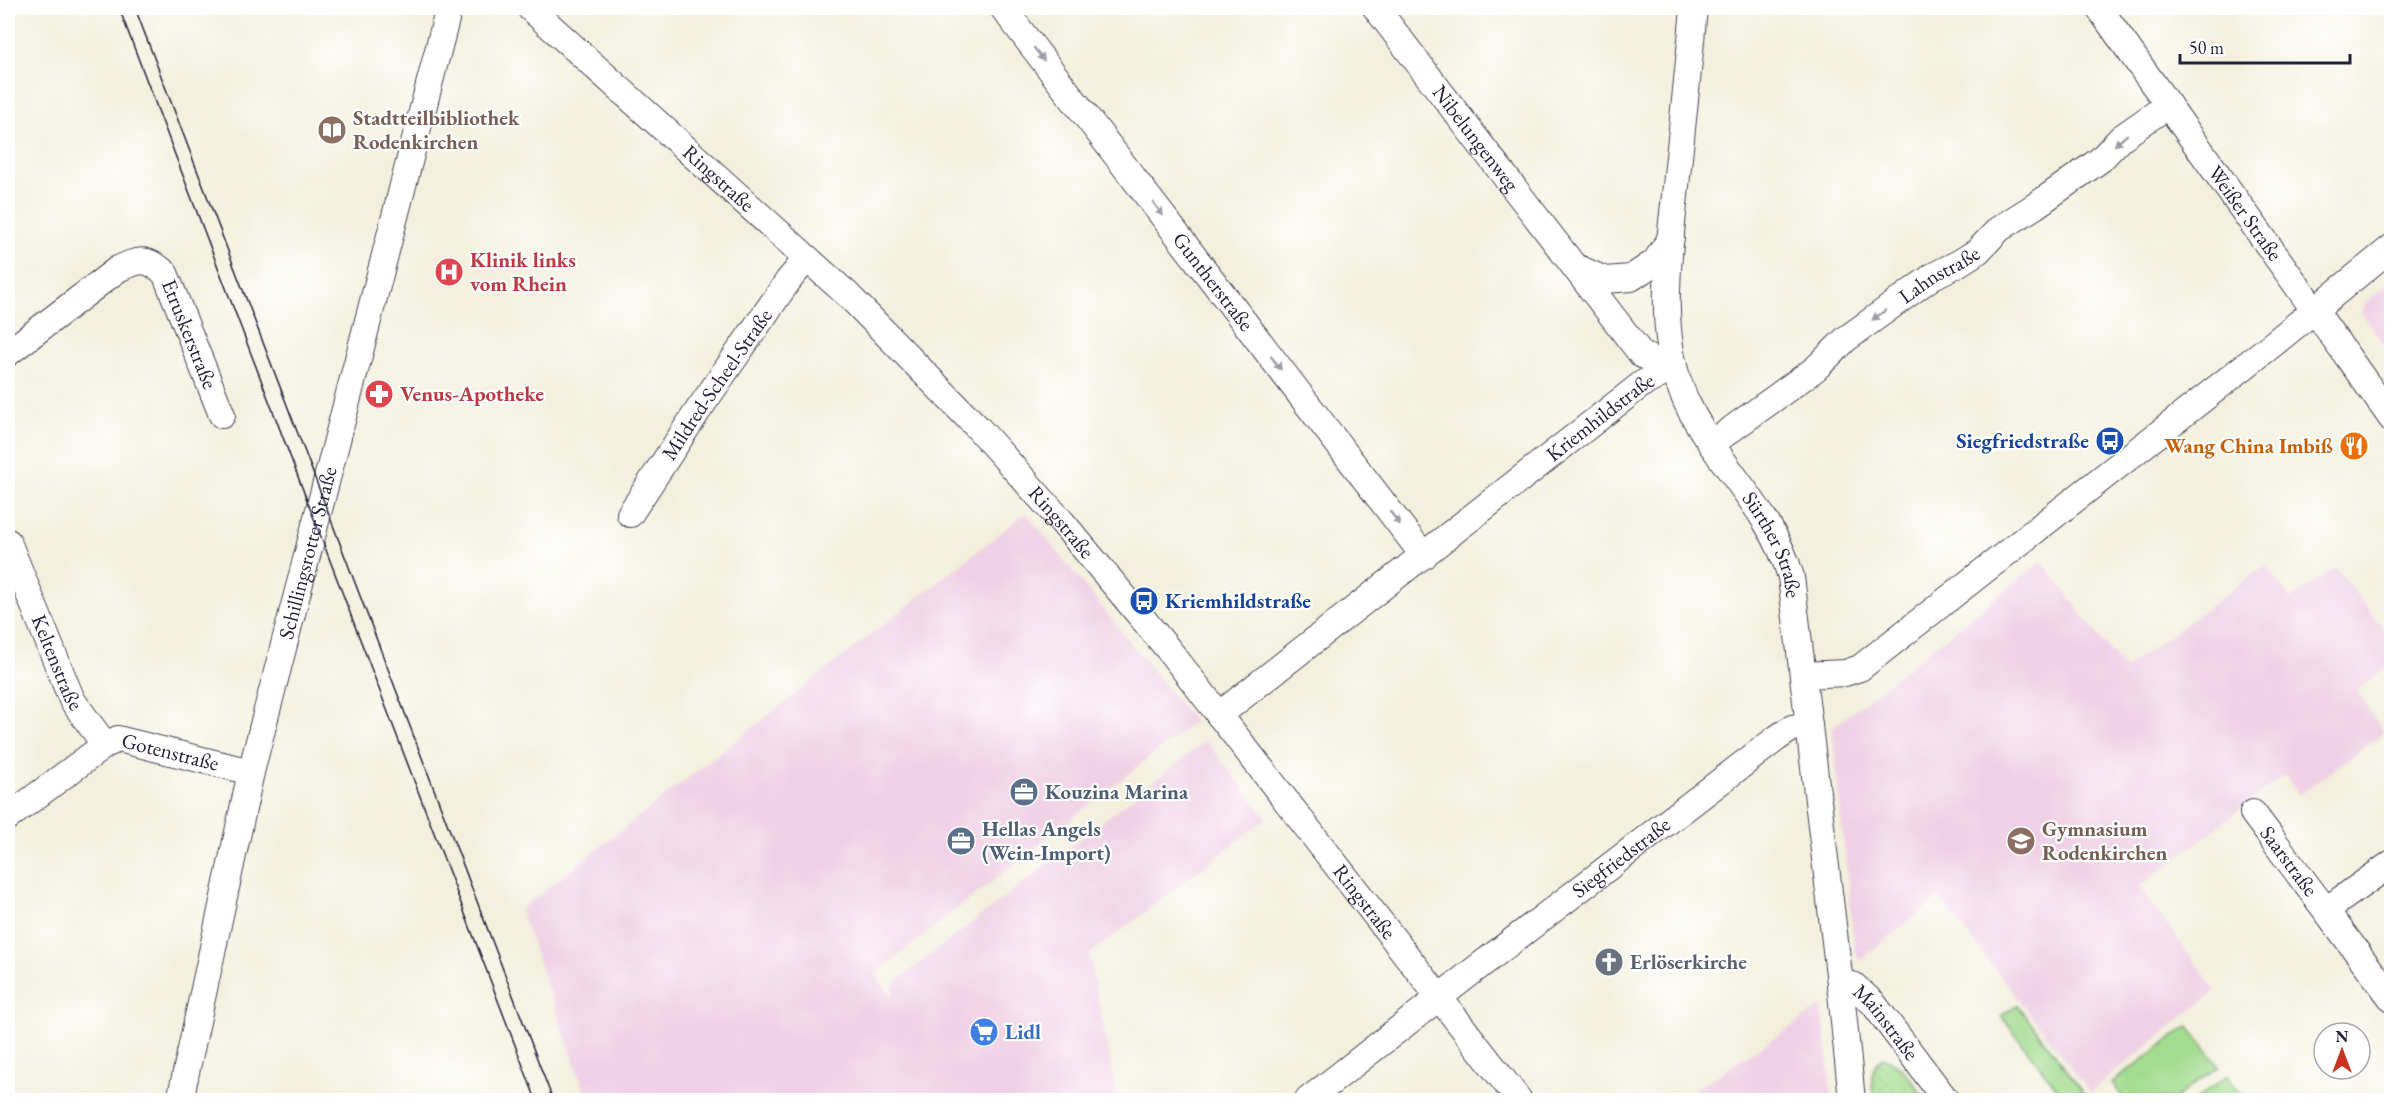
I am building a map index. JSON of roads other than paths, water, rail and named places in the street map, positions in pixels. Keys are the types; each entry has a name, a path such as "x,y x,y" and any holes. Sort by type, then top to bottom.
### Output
{"street":[{"name":"Schillingsrotter Straße","path":"180,1101 251,772 449,8"},
{"name":"Ringstraße","path":"530,8 807,258 920,367 1034,489 1132,605 1519,1101"},
{"name":"Guntherstraße","path":"1004,8 1424,556"},
{"name":"Nibelungenweg","path":"1376,8 1642,355 1674,368"},
{"name":"Sürther Straße","path":"1694,8 1671,238 1667,295 1669,335 1674,368 1685,399 1711,444 1764,518 1786,560 1792,586 1804,675 1852,1101"},
{"name":"Weißer Straße","path":"2099,8 2391,419"},
{"name":"Lahnstraße","path":"1711,444 1815,369 1846,339 1923,283 1978,251 2000,228 2100,160 2121,138 2168,105"},
{"name":"Nibelungenweg","path":"1576,267 1605,280 1630,278 1655,262 1671,238"},
{"path":"1804,675 1845,673 1860,668 2391,248"},
{"name":"Mildred-Scheel-Straße","path":"630,514 696,412 788,281 807,258"},
{"name":"Etruskerstraße","path":"8,353 118,269 136,261 153,262 165,273 222,415"},
{"name":"Kriemhildstraße","path":"1219,715 1642,384 1674,368"},
{"name":"Keltenstraße","path":"8,543 72,700 105,745"},
{"name":"Siegfriedstraße","path":"1308,1101 1777,738 1792,728 1809,725"},
{"name":"Gotenstraße","path":"8,817 105,745 118,739 251,772"},
{"name":"Saarstraße","path":"2253,813 2391,999"},
{"name":"Saarstraße","path":"2326,910 2391,863"},
{"name":"Mainstraße","path":"1840,983 1853,986 1873,1003 1946,1101"}],"tram line":[{"path":"119,8 536,1100"},
{"path":"135,8 553,1100"}],"place":[{"name":"Stadtteilbibliothek Rodenkirchen","path":"332,130"},
{"name":"Klinik links vom Rhein","path":"449,272"},
{"name":"Venus-Apotheke","path":"379,394"},
{"name":"Siegfriedstraße","path":"2110,441"},
{"name":"Wang China Imbiß","path":"2354,446"},
{"name":"Kriemhildstraße","path":"1144,601"},
{"name":"Kouzina Marina","path":"1024,792"},
{"name":"Hellas Angels (Wein-Import)","path":"961,841"},
{"name":"Gymnasium Rodenkirchen","path":"2021,841"},
{"name":"Erlöserkirche","path":"1609,962"},
{"name":"Lidl","path":"984,1032"}]}
